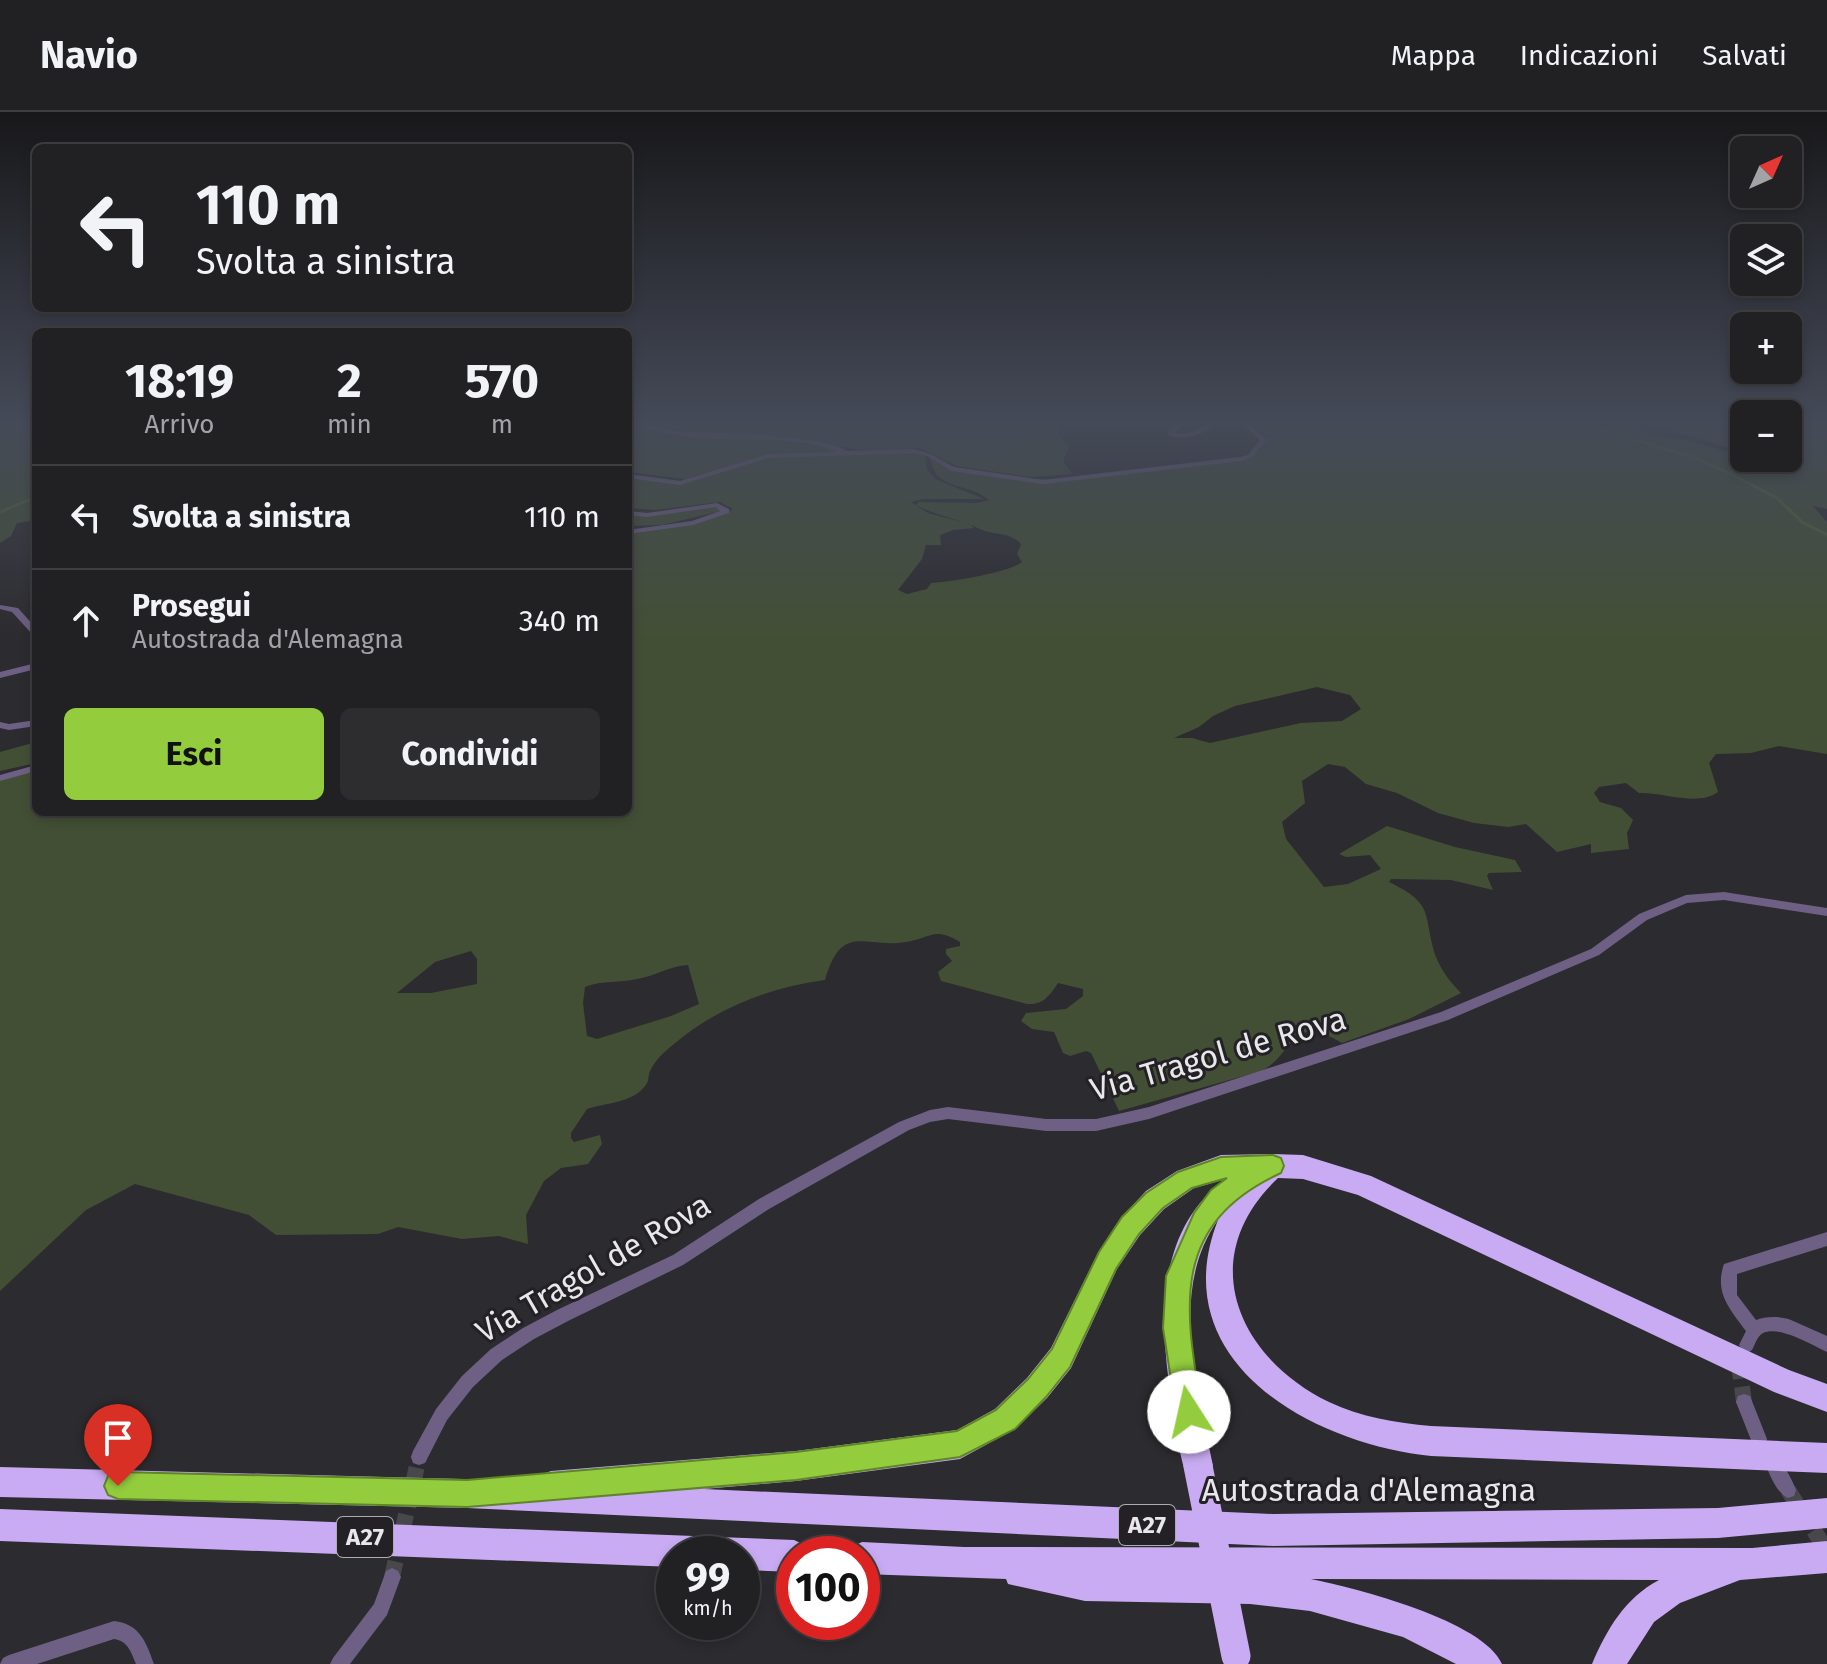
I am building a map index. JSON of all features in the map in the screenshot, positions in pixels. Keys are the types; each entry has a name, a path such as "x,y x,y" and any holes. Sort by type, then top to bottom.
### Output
{"highway":[{"name":"A27","path":"1238,1660 1198,1466 1175,1328 1178,1276 1202,1221 1220,1198 1244,1179 1273,1166"},
{"path":"1273,1166 1250,1187 1233,1215 1222,1247 1219,1282 1223,1306 1244,1350 1266,1377 1298,1402 1329,1417 1409,1439 1827,1458"},
{"name":"A27","path":"467,1493 796,1466 960,1444 1005,1419 1037,1388 1061,1358 1108,1260 1131,1226 1155,1200 1186,1179 1221,1167 1303,1167 1362,1184 1784,1382 1827,1398"},
{"name":"Autostrada d'Alemagna","path":"0,1482 467,1493 1273,1530 1718,1523 1827,1513"},
{"name":"A27","path":"0,1525 776,1555"},
{"name":"A27","path":"880,1559 964,1563 1752,1564 1827,1557"},
{"name":"A27","path":"964,1563 1085,1585 1252,1588 1335,1600 1415,1626 1467,1650 1485,1664"},
{"name":"A27","path":"1609,1664 1635,1618 1662,1594 1673,1587 1752,1564"}],"street":[{"path":"632,513 647,515 717,505 726,511 693,523 632,531"},
{"path":"2,607 15,610 32,629"},
{"path":"0,675 32,667"},
{"path":"0,725 32,724"},
{"path":"0,778 32,769"},
{"name":"Via Tragol de Rova","path":"419,1457 434,1422 451,1397 490,1357 517,1339 679,1259 747,1215 904,1126 948,1113 1046,1125 1096,1125 1149,1113 1444,1016 1595,952 1643,917 1686,899 1724,896 1827,912"},
{"path":"1827,1239 1729,1269 1730,1297 1751,1338 1761,1325 1786,1325 1827,1344"},
{"path":"1744,1402 1759,1439"},
{"path":"1775,1468 1788,1490"},
{"path":"339,1664 381,1609 392,1577"},
{"path":"9,1664 114,1630 128,1633 135,1640 145,1664"}],"green space":[{"path":"0,493 32,493 32,521 17,523 11,536 0,543"},
{"path":"632,493 970,493 984,499 923,499 911,502 928,513 964,523 916,505 919,502 978,503 989,500 979,493 1827,493 1827,509 1813,506 1827,522 1827,754 1779,746 1751,753 1716,754 1709,763 1718,792 1700,798 1639,793 1626,783 1599,787 1594,793 1600,802 1621,808 1633,820 1627,833 1629,849 1591,853 1591,844 1557,852 1526,824 1508,827 1474,823 1438,813 1397,793 1366,784 1345,767 1328,764 1302,781 1305,803 1282,822 1286,839 1324,887 1348,884 1381,869 1370,855 1346,857 1339,854 1387,826 1455,847 1515,860 1522,872 1489,873 1487,876 1493,890 1451,880 1391,879 1389,882 1421,905 1438,962 1461,993 1409,1019 1342,1043 1324,1034 1301,1034 1270,1066 1258,1072 1119,1111 1091,1053 1086,1051 1070,1056 1063,1053 1054,1032 1032,1029 1021,1021 1026,1013 1066,1009 1083,996 1083,989 1058,983 1042,1001 1027,1004 941,981 938,972 952,961 946,949 960,946 960,942 951,937 933,934 906,942 856,942 839,950 825,980 765,994 726,1010 690,1031 657,1059 647,1083 635,1095 587,1109 571,1133 571,1138 574,1142 600,1135 602,1144 588,1164 561,1168 544,1181 526,1215 528,1244 499,1236 462,1239 398,1227 378,1234 276,1235 249,1215 135,1184 86,1210 0,1291 0,777 32,770 32,816 632,816 632,532 715,517 733,509 720,502 655,510 632,508","holes":["970,525 1007,535 1021,544 1017,554 1022,562 1015,566 965,579 931,583 927,589 907,594 898,590 922,559 926,545 941,545 940,535 974,528","1317,687 1350,695 1361,709 1342,721 1301,723 1210,743 1192,738 1174,738 1235,706","471,951 477,959 477,984 431,993 397,993 435,962","688,965 699,1004 597,1039 587,1036 583,1003 585,987 598,983 644,978"]},
{"path":"719,506 721,510 662,525 632,526 632,512"},
{"path":"32,743 32,764 0,771 0,752"}],"waterway":[{"path":"1768,493 1802,522 1827,535"},
{"path":"0,512 32,499"}],"tunnel":[{"path":"1742,1363 1740,1372 1744,1402"},
{"path":"392,1577 419,1457"},
{"path":"1788,1490 1827,1551"}],"route":[{"path":"118,1486 467,1493 796,1466 960,1444 1005,1419 1037,1388 1061,1358 1108,1260 1131,1226 1155,1200 1186,1179 1221,1167 1273,1166 1230,1188 1210,1209 1195,1234 1178,1276 1175,1328 1189,1412"}]}
